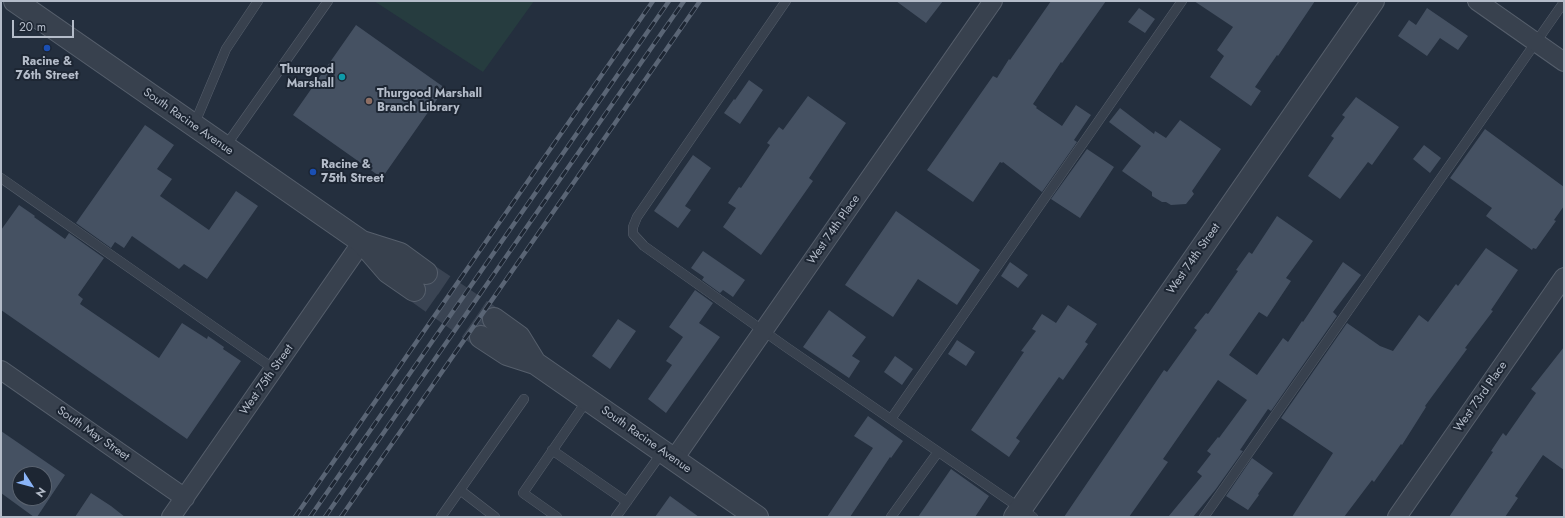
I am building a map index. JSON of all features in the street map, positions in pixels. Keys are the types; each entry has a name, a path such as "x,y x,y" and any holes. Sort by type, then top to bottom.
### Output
{"street":[{"name":"South Racine Avenue","path":"15,1 362,242 388,272 420,282"},
{"name":"West 74th Place","path":"668,455 763,331 993,1"},
{"name":"West 74th Street","path":"1023,514 1374,1"},
{"path":"1477,1 1564,62"},
{"name":"West 75th Street","path":"171,517 362,242"},
{"name":"West 73rd Place","path":"1397,517 1564,277"},
{"name":"South Racine Avenue","path":"487,328 507,354 535,363 757,517"},
{"name":"South May Street","path":"1,370 185,498"}],"lane":[{"path":"194,126 226,49 258,1"},
{"path":"225,147 328,1"},
{"path":"786,1 637,217 633,227 633,234 644,246 763,331 938,452 1023,514"},
{"path":"891,419 1182,1"},
{"path":"1204,517 1564,2"},
{"path":"1,178 274,369"},
{"path":"441,517 524,399"},
{"path":"556,517 523,493 588,399"},
{"path":"552,450 627,502"},
{"path":"891,517 938,452"},
{"path":"616,517 627,502 668,455"},
{"path":"460,490 495,517"}],"green space":[{"path":"374,1 534,1 483,72"}],"building":[{"path":"896,1 943,1 926,23"},
{"path":"1051,1 1106,1 1062,63 1061,62 1033,104 1037,107 1036,108 1062,126 1076,105 1091,115 1074,140 1077,142 1042,192 1003,162 1000,162 973,202 927,170 993,76 997,78"},
{"path":"1194,1 1315,1 1255,87 1261,91 1251,106 1210,77 1224,56 1217,50 1233,27"},
{"path":"1139,8 1155,19 1145,33 1128,22"},
{"path":"1427,8 1468,36 1458,50 1440,38 1427,56 1398,36 1409,20 1416,25"},
{"name":"Thurgood Marshall Branch Library","path":"356,25 445,88 382,178 293,115"},
{"path":"749,80 763,90 740,124 724,113"},
{"path":"808,96 846,123 809,178 813,181 761,255 723,227 736,208 728,203 739,187 741,188 770,145 767,143 779,127 783,130"},
{"path":"1356,97 1399,127 1372,165 1368,162 1340,199 1308,176 1334,138 1331,136 1345,117 1342,115"},
{"path":"1120,108 1154,134 1155,131 1166,138 1180,120 1221,149 1192,191 1194,194 1186,204 1171,205 1166,202 1162,202 1152,196 1152,192 1122,171 1141,146 1109,122"},
{"path":"145,125 174,145 157,169 172,179 160,196 209,230 236,191 258,206 207,279 184,264 179,269 132,236 124,248 115,242 111,248 76,223"},
{"path":"1485,129 1564,187 1564,206 1554,220 1556,221 1536,249 1533,248 1532,250 1486,216 1492,208 1450,178"},
{"path":"1424,145 1441,158 1430,173 1413,159"},
{"path":"1087,149 1114,167 1080,218 1051,199"},
{"path":"693,155 711,168 685,206 691,210 678,228 654,211"},
{"path":"19,205 65,239 69,233 104,258 78,295 83,299 80,304 159,358 182,323 207,339 208,336 224,347 223,349 241,361 187,439 1,310 1,230"},
{"path":"896,211 980,270 957,305 918,279 893,317 845,285"},
{"path":"1277,216 1313,241 1286,278 1291,281 1267,317 1259,312 1229,355 1257,375 1283,338 1288,342 1343,262 1361,275 1333,312 1337,316 1271,411 1268,409 1240,450 1243,451 1216,489 1193,517 1168,517 1202,476 1197,472 1211,454 1207,451 1218,437 1219,438 1247,400 1218,380 1163,459 1168,462 1129,517 1064,517 1164,370 1167,372 1197,330 1194,328 1206,313 1208,314 1238,271 1236,270 1249,252 1252,254"},
{"path":"1486,248 1518,270 1491,310 1493,311 1465,348 1467,349 1425,406 1426,407 1402,445 1401,444 1374,482 1372,480 1344,517 1292,517 1333,453 1281,418 1347,323 1380,346 1393,351 1419,315 1428,322 1456,284 1458,286"},
{"path":"703,251 745,280 733,297 723,290 720,293 702,280 704,277 691,268"},
{"path":"1010,262 1028,275 1018,288 1001,276"},
{"path":"695,290 713,303 699,323 720,337 666,413 648,399 672,365 666,361 683,337 669,327"},
{"path":"1068,305 1097,324 1085,342 1088,344 1063,380 1059,377 1016,438 1020,441 1009,457 971,430 1024,352 1021,351 1036,331 1032,329 1042,314 1056,323"},
{"path":"829,310 866,337 852,356 860,361 849,378 803,347"},
{"path":"618,319 636,331 610,369 592,356"},
{"path":"957,340 975,352 966,366 948,354"},
{"path":"1564,347 1564,470 1543,455 1515,496 1518,498 1505,517 1449,517 1493,452 1491,451 1503,433 1506,436 1536,393 1531,389"},
{"path":"895,356 913,369 902,385 884,372"},
{"path":"868,416 903,441 891,458 890,457 850,517 827,517 873,448 854,436"},
{"path":"1,431 52,466 12,466 12,501 1,493"},
{"path":"1252,458 1273,473 1248,510 1226,496"},
{"path":"52,466 65,475 52,494"},
{"path":"951,469 989,496 975,517 918,517"},
{"path":"91,493 111,506 125,517 75,517"},
{"path":"670,496 699,517 655,517"},
{"path":"19,506 44,506 37,517 34,517"}],"tunnel":[{"path":"426,273 494,319"},
{"path":"414,290 481,337"}],"railway":[{"path":"295,517 653,1"},
{"path":"310,517 669,1"},
{"path":"325,517 684,1"},
{"path":"341,517 700,1"}],"place":[{"name":"Racine & 76th Street","path":"47,48"},
{"name":"Thurgood Marshall","path":"342,77"},
{"name":"Thurgood Marshall Branch Library","path":"369,101"},
{"name":"Racine & 75th Street","path":"313,172"}]}
